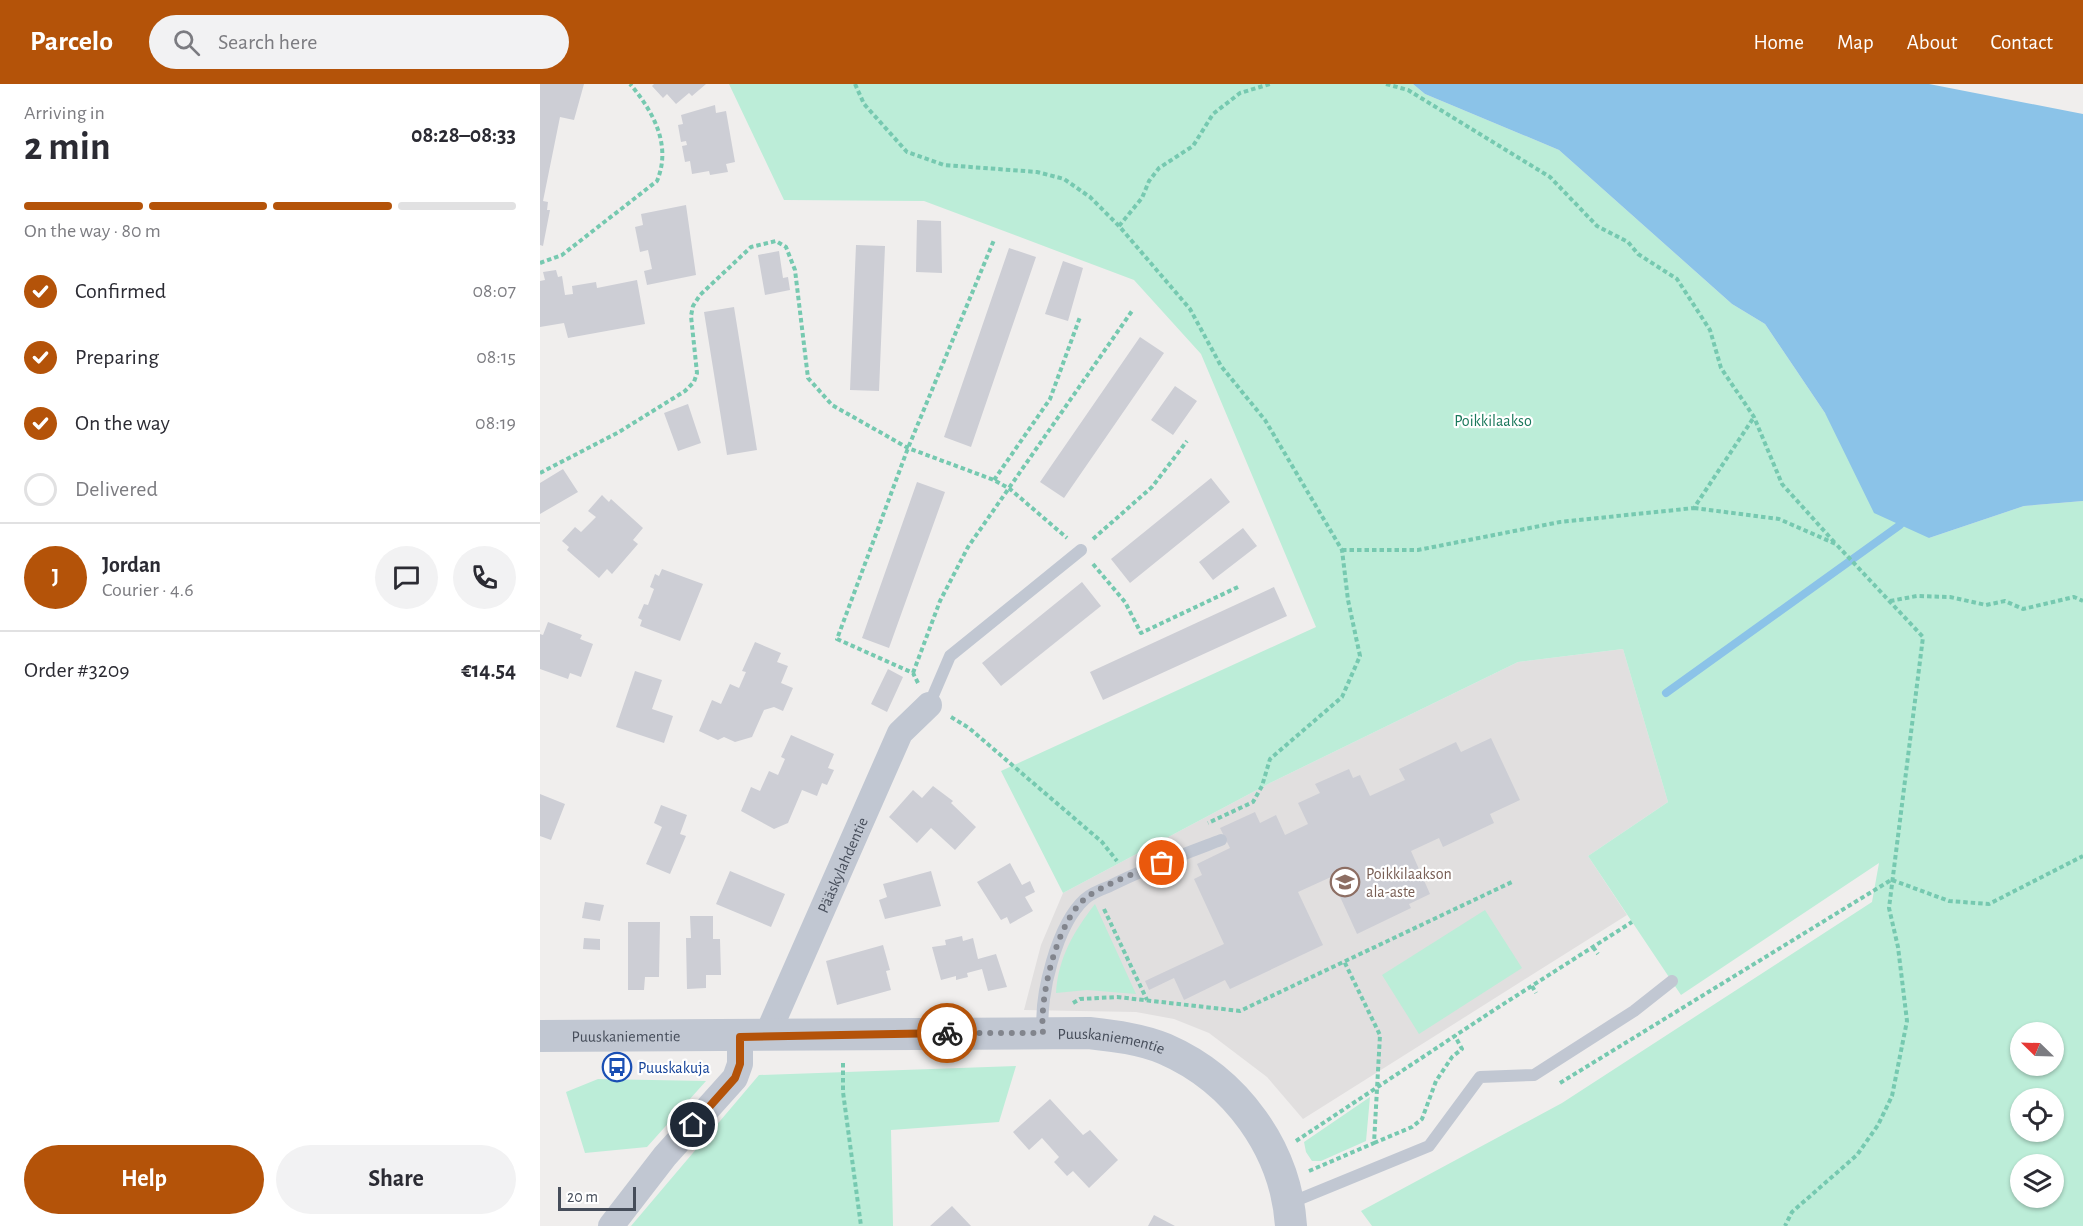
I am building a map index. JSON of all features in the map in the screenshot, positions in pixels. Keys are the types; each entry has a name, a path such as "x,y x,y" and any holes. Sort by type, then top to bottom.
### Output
{"street":[{"name":"Pääskylahdentie","path":"753,1036 900,733 930,705"},
{"name":"Puuskaniementie","path":"540,1036 1089,1033 1131,1039 1165,1049 1217,1081 1253,1120 1282,1172 1290,1215"},
{"path":"611,1226 665,1156 735,1078 753,1036"}],"lane":[{"path":"930,705 950,656 1081,550"},
{"path":"1043,1033 1041,1014 1049,968 1074,912 1085,898 1143,870 1221,840"},
{"path":"1290,1215 1429,1146 1480,1077 1534,1075 1634,1011 1672,981"}],"path":[{"path":"540,262 562,255 657,180 664,165 661,137 645,103 630,84"},
{"path":"855,84 864,104 907,152 944,165 1036,172 1064,179 1090,197 1119,226 1190,309 1221,366 1265,420 1342,550 1348,600 1360,656 1342,697 1270,759 1262,786 1253,802 1212,819 1182,855"},
{"path":"1119,226 1142,198 1159,168 1194,146 1213,114 1240,93 1270,84"},
{"path":"1386,84 1408,90 1550,177 1597,226 1628,242 1638,254 1677,279 1710,330 1721,368 1754,417 1782,484 1923,637 1889,908 1898,947 1907,1021 1892,1096 1878,1125 1857,1155 1792,1212 1785,1226"},
{"path":"994,240 908,448 837,639 913,673 930,705 969,728 1102,842 1116,858 1124,879"},
{"path":"540,473 619,432 685,391 697,373 690,316 693,306 700,295 751,247 776,241 786,247 795,270 807,378 832,405 908,448 994,480 1010,489 1081,550 1125,602 1141,633 1238,588"},
{"path":"913,673 940,601 968,547 1132,311"},
{"path":"994,480 1050,399 1080,317"},
{"path":"1694,508 1754,417"},
{"path":"1081,550 1152,487 1187,441"},
{"path":"1342,550 1418,550 1560,522 1694,508 1779,519 1836,544"},
{"path":"1890,601 1917,596 1950,597 1986,605 2005,601 2022,609 2074,597 2083,601"},
{"path":"1892,880 1949,901 1989,904 2083,856"},
{"path":"1552,1087 1574,1078 1892,880"},
{"path":"1065,1009 1080,999 1117,997 1240,1011 1514,881"},
{"path":"1096,892 1148,1001"},
{"path":"1290,1145 1632,922"},
{"path":"1593,947 1598,954"},
{"path":"1344,961 1380,1035 1374,1143"},
{"path":"1532,986 1536,993"},
{"path":"1300,1174 1412,1127 1422,1119 1436,1080 1452,1057 1462,1049 1455,1036"},
{"path":"843,1059 843,1092 861,1226"}],"shaded area":[{"name":"Poikkilaakson ala-aste","path":"1623,649 1668,802 1588,856 1627,915 1303,1119 1267,1077 1209,1033 1174,1019 1136,1012 1024,1010 1041,945 1063,893 1270,783 1518,662"}],"green space":[{"name":"Poikkilaakso","path":"729,84 1413,84 1425,94 1559,150 1732,304 1765,324 1825,413 1929,538 2024,506 2083,501 2083,1226 1372,1226 1361,1211 1562,1103 1872,902 1879,863 1681,995 1588,856 1668,802 1623,649 1518,662 1270,783 1063,893 1001,771 1316,627 1201,354 1134,280 924,201 784,200"},
{"path":"1095,904 1136,994 1087,990 1056,993 1060,968 1068,946 1080,924"},
{"path":"1485,910 1522,968 1419,1034 1382,975"},
{"path":"1016,1066 999,1122 891,1130 893,1226 631,1226 759,1075"},
{"path":"598,1079 706,1081 647,1147 585,1153 566,1092"},
{"path":"1370,1097 1366,1141 1321,1161 1312,1161 1306,1152 1304,1142"}],"water":[{"path":"1413,84 1929,84 2083,114 2083,501 2024,506 1929,538 1874,513 1825,413 1765,324 1732,304 1559,150 1425,94"}],"building":[{"path":"540,84 584,84 574,120 560,117 543,201 548,202 547,210 550,210 543,246 540,245"},
{"path":"654,84 706,84 692,96 689,93 676,104 667,94 663,98 652,86"},
{"path":"715,105 716,113 726,111 735,162 726,164 728,172 710,175 709,171 692,174 690,161 685,162 682,146 687,145 686,141 681,142 678,125 683,124 681,115"},
{"path":"686,205 696,275 647,285 644,271 652,269 648,250 640,252 635,227 643,225 641,214"},
{"path":"917,220 941,221 942,273 916,272"},
{"path":"856,245 885,246 879,391 850,390"},
{"path":"1009,248 1036,257 971,447 944,437"},
{"path":"779,251 783,278 788,277 790,290 765,295 758,255"},
{"path":"1063,261 1083,268 1068,321 1045,314"},
{"path":"556,270 558,277 562,276 565,295 573,294 572,286 596,282 597,288 637,280 645,324 568,338 564,323 540,327 540,281 545,280 543,272"},
{"path":"734,307 757,450 727,455 704,312"},
{"path":"1140,337 1164,353 1064,498 1040,482"},
{"path":"1175,386 1197,401 1173,435 1151,420"},
{"path":"688,404 701,443 678,451 664,413"},
{"path":"563,469 578,492 540,514 540,483"},
{"path":"1211,478 1230,502 1130,583 1111,559"},
{"path":"917,482 945,492 889,648 862,638"},
{"path":"602,495 609,502 611,499 643,528 633,540 638,544 612,574 607,569 599,578 567,550 569,547 562,541 575,527 581,532 596,517 588,511"},
{"path":"1243,528 1257,546 1213,580 1199,562"},
{"path":"662,569 703,584 680,641 640,626 642,620 638,618 644,604 648,605 654,589 650,587 655,574 659,576"},
{"path":"1082,582 1101,606 1001,686 982,663"},
{"path":"1274,587 1287,616 1103,700 1090,672"},
{"path":"548,622 582,635 580,639 593,644 581,677 570,673 568,679 540,669 540,634 543,635"},
{"path":"755,642 781,653 777,662 788,666 781,683 793,688 783,711 774,707 764,710 752,737 735,742 724,737 718,740 699,731 712,700 721,704 730,684 739,688 746,672 742,671"},
{"path":"888,669 903,677 887,712 871,704"},
{"path":"635,671 662,680 652,709 673,716 664,743 616,727"},
{"path":"791,735 834,754 828,768 834,770 827,785 822,783 817,796 802,790 788,823 774,829 741,811 751,787 760,791 769,771 778,775 785,759 781,757"},
{"path":"1491,738 1520,800 1490,814 1494,823 1443,847 1439,838 1411,851 1430,894 1409,904 1411,908 1357,934 1331,877 1298,892 1323,945 1230,989 1225,980 1184,1000 1174,978 1149,990 1145,981 1224,944 1194,879 1202,875 1197,864 1230,848 1220,828 1255,812 1260,823 1276,815 1285,835 1308,824 1298,803 1320,793 1315,784 1349,769 1353,778 1360,775 1370,796 1405,780 1399,769 1456,742 1461,752"},
{"path":"933,786 953,801 951,803 976,827 955,850 931,828 917,843 889,817 913,790 922,798"},
{"path":"540,794 565,804 551,840 540,836"},
{"path":"661,805 687,815 680,834 686,836 670,874 646,864 662,827 654,823"},
{"path":"1010,863 1022,885 1030,881 1035,892 1025,897 1033,911 1010,924 1007,917 1001,920 977,882"},
{"path":"730,871 785,894 771,927 716,904"},
{"path":"931,871 941,906 885,919 879,900 887,897 883,884"},
{"path":"585,902 604,905 600,921 582,918"},
{"path":"690,916 713,916 713,939 720,939 721,975 706,975 706,988 687,989 686,938 691,938"},
{"path":"628,922 660,922 659,977 645,977 644,990 628,990"},
{"path":"962,936 963,941 973,938 978,959 996,954 1007,987 988,991 982,969 967,973 968,977 956,980 956,976 941,980 932,947 946,945 945,940"},
{"path":"584,938 600,939 600,950 583,949"},
{"path":"883,945 890,970 886,971 891,990 837,1005 826,961"},
{"path":"1050,1099 1083,1135 1090,1130 1118,1160 1089,1188 1073,1171 1067,1176 1054,1162 1059,1157 1042,1138 1029,1150 1013,1132"},
{"path":"952,1206 971,1226 930,1226"},
{"path":"1154,1215 1175,1226 1148,1226"}],"waterway":[{"path":"1666,693 1900,525"}],"way so far":[{"path":"947,1033 1043,1033 1041,1014 1049,968 1074,912 1085,898 1162,863"}],"place":[{"name":"Poikkilaakson ala-aste","path":"1345,882"},
{"name":"Puuskakuja","path":"617,1067"}],"route":[{"path":"693,1125 735,1078 740,1064 740,1037 947,1033"}]}
